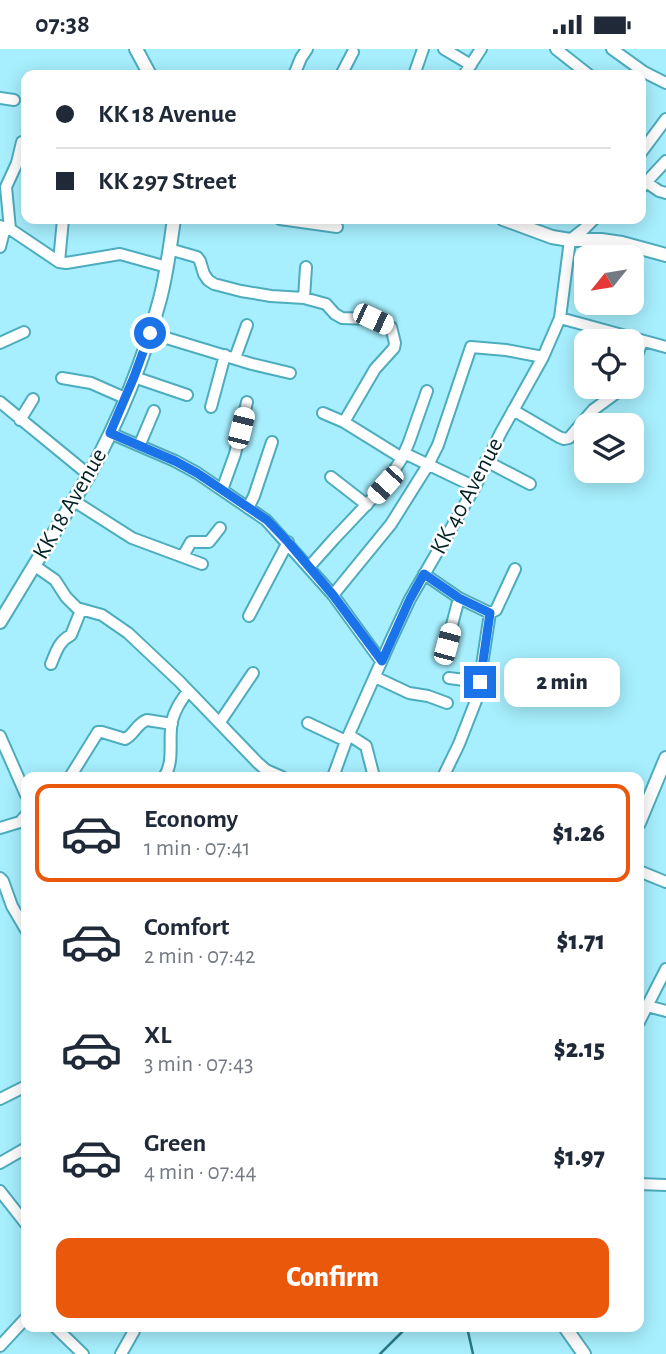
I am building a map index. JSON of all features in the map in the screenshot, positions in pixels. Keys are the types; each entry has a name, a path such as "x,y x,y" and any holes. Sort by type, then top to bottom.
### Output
{"main road":[{"path":"136,49 147,70"},
{"name":"KK 18 Avenue","path":"0,622 74,501 110,433 150,333 167,267 173,224"},
{"path":"517,224 552,237 622,243 666,255"},
{"path":"644,811 666,758"},
{"path":"569,1332 584,1354"}],"street":[{"path":"296,70 307,49"},
{"path":"416,70 423,49"},
{"path":"444,49 471,65"},
{"path":"468,70 481,49"},
{"path":"556,49 583,70"},
{"path":"612,49 640,70"},
{"path":"344,70 353,52"},
{"path":"646,73 666,83"},
{"path":"0,98 14,100"},
{"path":"646,146 666,118"},
{"path":"0,247 5,228 6,187 21,146"},
{"path":"646,183 666,160"},
{"path":"646,187 666,193"},
{"path":"59,261 63,224"},
{"path":"316,224 337,227"},
{"path":"569,240 589,224"},
{"path":"5,228 66,263 120,254 167,267"},
{"name":"KK 40 Avenue","path":"334,772 405,610 475,487 486,461 543,357 560,318 569,240"},
{"path":"169,249 197,257 204,274 214,284 271,296 304,298 326,304 342,317 373,319 391,327 394,348 375,369 344,422"},
{"path":"304,298 306,267"},
{"path":"560,318 598,329"},
{"path":"211,407 230,357 247,325"},
{"path":"0,343 24,332"},
{"path":"150,333 290,373"},
{"path":"644,342 666,347"},
{"path":"333,595 391,524 428,465 438,445 471,347 543,357"},
{"path":"134,377 187,395"},
{"path":"62,378 91,383 125,398"},
{"path":"309,567 385,485 403,456 427,391"},
{"path":"20,420 33,399"},
{"path":"513,410 564,439 569,438 593,410 607,399"},
{"path":"0,402 89,475"},
{"path":"222,490 235,454 247,402"},
{"path":"140,444 154,411"},
{"path":"323,413 403,456 475,487"},
{"path":"110,433 175,461 267,520 333,595 382,661"},
{"path":"248,508 272,442"},
{"path":"486,461 530,484"},
{"path":"331,477 367,505"},
{"path":"74,501 132,538 202,563"},
{"path":"183,556 191,541 209,542 219,528"},
{"path":"249,616 288,542"},
{"path":"35,566 55,580 72,604 117,624 220,722 258,763 272,772"},
{"path":"490,613 496,610 516,569"},
{"path":"424,574 459,598 490,613"},
{"path":"447,644 459,598"},
{"path":"51,664 59,645 64,638 71,635 81,610"},
{"path":"445,772 477,698 490,613"},
{"path":"220,722 253,673"},
{"path":"375,677 409,693 447,703"},
{"path":"449,678 480,682"},
{"path":"169,772 172,724 176,709 188,691"},
{"path":"73,772 98,732 125,739 142,721 172,724"},
{"path":"308,723 366,746 373,772"},
{"path":"0,736 21,784"},
{"path":"0,828 21,822"},
{"path":"644,873 666,883"},
{"path":"0,878 21,922"},
{"path":"644,1012 666,969"},
{"path":"647,1006 666,1011"},
{"path":"0,1099 21,1088"},
{"path":"0,1163 21,1151"},
{"path":"644,1184 666,1185"},
{"path":"0,1191 21,1218"},
{"path":"0,1346 21,1323"},
{"path":"60,1332 83,1354"},
{"path":"121,1354 133,1332"}],"waterway":[{"path":"380,1354 402,1332"},
{"path":"468,1332 473,1354"}],"route":[{"path":"150,333 110,433 140,444 197,473 267,520 333,595 382,661 424,574 459,598 490,613 480,682"}]}
